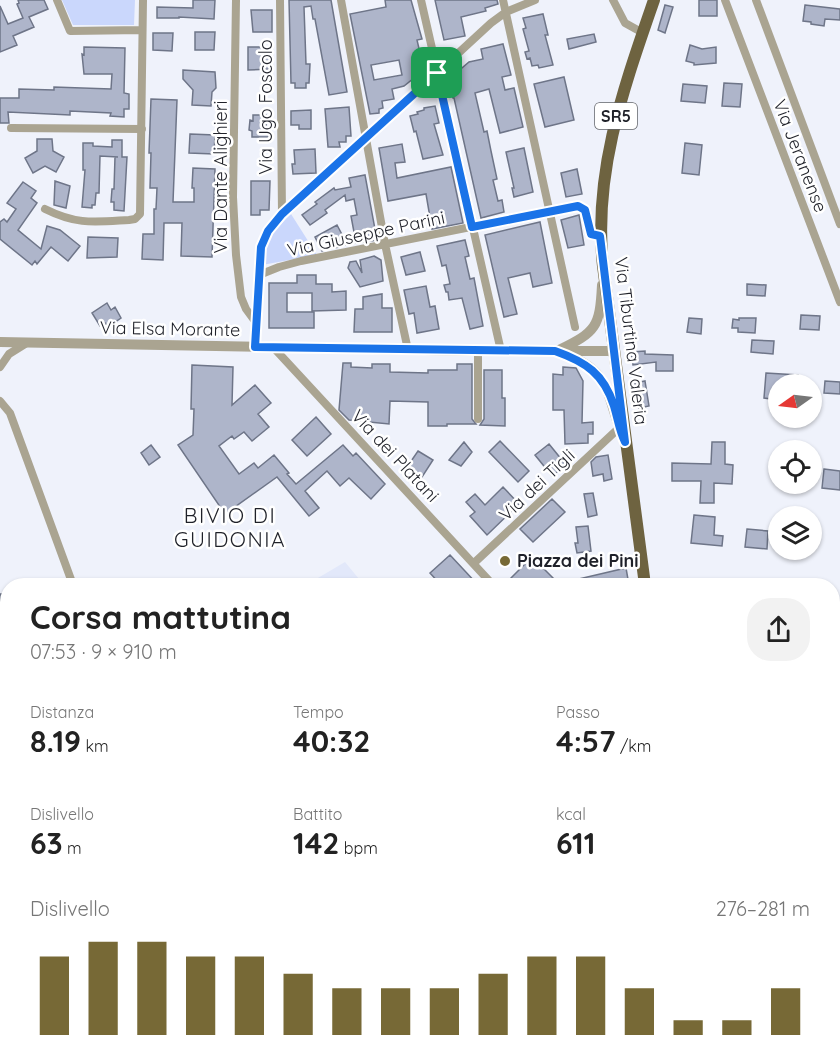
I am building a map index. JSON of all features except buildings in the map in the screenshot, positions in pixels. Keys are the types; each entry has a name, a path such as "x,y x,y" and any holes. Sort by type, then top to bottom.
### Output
{"main road":[{"name":"Via Tiburtina Valeria","path":"644,578 600,236 602,194 611,136 621,96 654,0"}],"street":[{"path":"57,0 70,31 142,30"},
{"path":"45,209 79,222 126,220 138,217 141,204 143,0"},
{"name":"Via Dante Alighieri","path":"236,0 233,197 236,255 242,301 257,324"},
{"name":"Via Ugo Foscolo","path":"280,0 282,214"},
{"path":"341,0 385,244 408,350"},
{"path":"421,0 501,351"},
{"path":"503,0 575,327"},
{"path":"255,347 260,251 264,238 282,214 490,23 506,12 535,0"},
{"path":"613,0 625,23 643,33"},
{"name":"Via Jeranense","path":"725,0 840,302"},
{"name":"Via Jeranense","path":"756,0 840,224"},
{"path":"11,128 142,129"},
{"name":"Via Giuseppe Parini","path":"259,275 301,261 581,206 586,212 591,234 600,236"},
{"name":"Via Elsa Morante","path":"555,351 582,339 596,323 601,306 603,266"},
{"name":"Via Elsa Morante","path":"0,342 408,350 614,351"},
{"path":"0,367 9,354 26,343"},
{"name":"Via dei Platani","path":"273,347 488,578"},
{"path":"478,351 478,419"},
{"name":"Via Elsa Morante","path":"555,351 579,360 594,372 610,396 625,442"},
{"path":"0,401 10,413 70,578"},
{"name":"Via dei Tigli","path":"474,563 619,428"}],"shaded area":[{"path":"62,0 135,0 134,25 73,25"},
{"path":"291,214 317,255 262,265 270,236"},
{"path":"345,562 358,578 318,578"}],"place":[{"name":"Piazza dei Pini","path":"505,561"}],"district":[{"name":"BIVIO DI GUIDONIA","path":"230,528"}],"route":[{"path":"437,73 472,227 581,206 585,210 591,234 596,237 600,236 625,442 610,396 602,381 586,364 555,351 255,347 260,256 262,242 268,231 282,214 437,73"}]}
